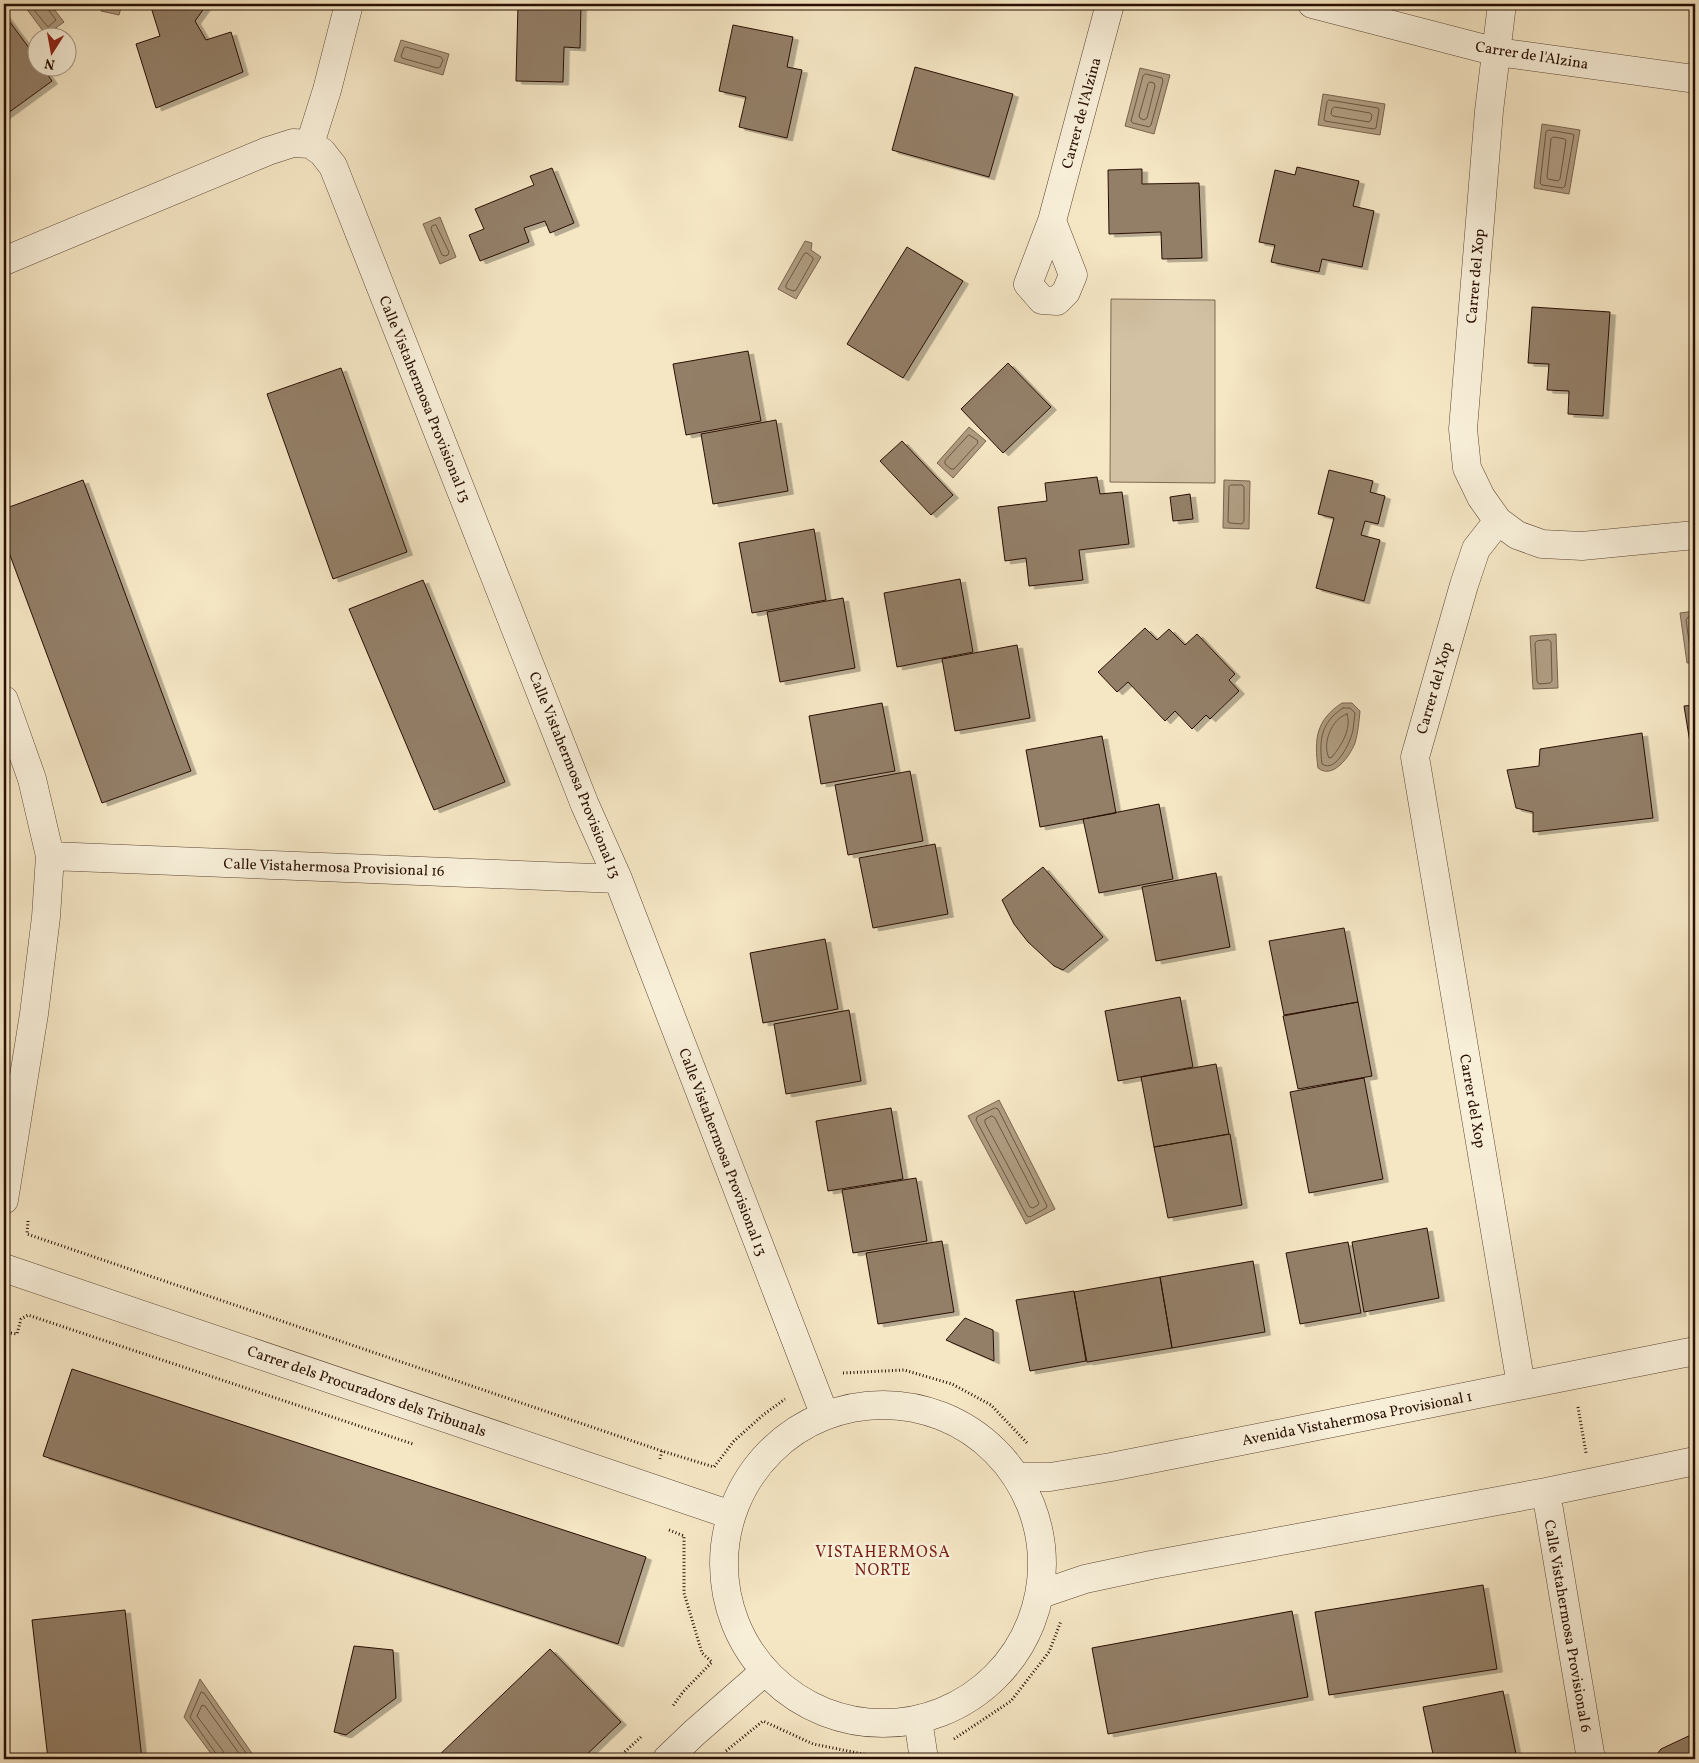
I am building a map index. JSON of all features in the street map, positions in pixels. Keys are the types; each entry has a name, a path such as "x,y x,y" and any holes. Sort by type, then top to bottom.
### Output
{"street":[{"path":"4,261 268,151 293,143 310,144 327,90 349,4"},
{"name":"Carrer de l'Alzina","path":"1052,221 1110,4"},
{"name":"Carrer de l'Alzina","path":"1312,4 1497,52 1695,79"},
{"name":"Carrer del Xop","path":"1502,4 1488,121 1463,429 1467,468 1481,497 1498,521 1476,549 1415,757 1521,1385"},
{"name":"Calle Vistahermosa Provisional 13","path":"310,144 322,152 333,166 585,805 618,879 825,1416"},
{"path":"1498,521 1517,535 1542,544 1582,546 1695,535"},
{"path":"4,700 32,779 50,856 46,917 36,994 4,1200"},
{"name":"Calle Vistahermosa Provisional 16","path":"50,856 618,879"},
{"name":"Carrer dels Procuradors dels Tribunals","path":"4,1268 731,1515"},
{"name":"Avenida Vistahermosa Provisional 1","path":"1017,1477 1050,1477 1111,1467 1695,1351"},
{"path":"867,1406 911,1408 952,1421 989,1444 1017,1477 1031,1504 1040,1533 1043,1564 1041,1594 1026,1638 998,1675 962,1704 918,1720 877,1724 835,1717 797,1699 765,1671 741,1637 727,1598 724,1556 731,1515 752,1473 784,1439 825,1416 867,1406"},
{"path":"1041,1594 1085,1579 1150,1565 1546,1492 1695,1462"},
{"name":"Calle Vistahermosa Provisional 6","path":"1546,1492 1591,1759"},
{"path":"667,1759 765,1671"},
{"path":"918,1720 924,1759"}],"path":[{"path":"28,1217 27,1234 662,1450"},
{"path":"4,1332 17,1334 21,1319 28,1315 413,1444"},
{"path":"1576,1398 1587,1458"},
{"path":"722,1754 763,1721 813,1744 888,1759"}],"shaded area":[{"path":"1111,299 1215,300 1215,483 1110,482"}],"water":[{"path":"23,4 50,4 64,22 56,28 41,28"},
{"path":"103,4 122,4 119,15 101,11"},
{"path":"401,40 449,54 443,75 394,61"},
{"path":"1140,68 1170,75 1154,134 1125,126"},
{"path":"1323,94 1385,104 1380,135 1318,125"},
{"path":"1542,124 1580,130 1569,194 1534,188"},
{"path":"440,217 456,257 440,264 423,224"},
{"path":"805,241 812,243 811,250 821,257 796,299 778,289"},
{"path":"969,427 986,441 953,478 937,463"},
{"path":"1224,480 1250,481 1249,529 1223,528"},
{"path":"1695,611 1695,662 1687,663 1680,613"},
{"path":"1556,634 1558,688 1533,689 1530,636"},
{"path":"1342,703 1352,703 1360,711 1355,743 1340,765 1335,769 1324,771 1318,768 1316,748 1319,731 1327,716"},
{"path":"999,1100 1055,1209 1026,1224 968,1116"},
{"path":"200,1679 256,1759 215,1759 184,1717"}],"building":[{"path":"150,4 200,4 205,7 195,21 206,40 231,32 243,72 156,108 136,44 160,36"},
{"path":"518,4 581,4 580,48 564,47 563,82 516,81"},
{"path":"4,14 28,46 28,78 50,78 52,81 4,116"},
{"path":"733,25 793,37 787,67 802,70 787,138 739,127 746,97 719,91"},
{"path":"915,67 1013,94 989,177 892,150"},
{"path":"1297,167 1359,181 1353,206 1374,211 1362,267 1322,259 1319,272 1271,262 1275,245 1259,242 1275,170 1295,175"},
{"path":"552,168 574,223 550,233 545,221 524,228 529,242 480,261 469,235 484,229 475,209 534,185 530,176"},
{"path":"1142,169 1142,184 1199,183 1202,258 1162,259 1161,232 1109,234 1108,170"},
{"path":"907,247 963,281 903,378 847,344"},
{"path":"1532,307 1610,312 1603,416 1568,414 1569,391 1547,390 1549,364 1528,363"},
{"path":"748,351 761,421 686,435 673,364"},
{"path":"1008,363 1051,407 1003,453 961,409"},
{"path":"341,368 407,552 333,579 267,394"},
{"path":"776,420 788,491 713,504 701,434"},
{"path":"902,441 953,495 931,515 880,461"},
{"path":"1329,470 1373,481 1370,492 1385,496 1378,524 1365,521 1361,535 1380,540 1364,601 1316,588 1334,518 1318,514"},
{"path":"1097,477 1100,494 1122,492 1129,544 1079,550 1083,580 1029,586 1026,558 1005,561 998,507 1047,501 1045,483"},
{"path":"83,480 191,771 102,803 4,539 4,509"},
{"path":"1190,494 1193,519 1173,521 1170,497"},
{"path":"814,529 826,600 752,613 739,543"},
{"path":"960,579 973,652 897,667 884,593"},
{"path":"423,580 505,782 434,810 349,609"},
{"path":"843,598 855,668 780,682 767,612"},
{"path":"1145,628 1157,640 1169,629 1185,645 1197,634 1235,674 1229,680 1239,691 1210,719 1206,715 1192,729 1175,711 1165,721 1128,682 1117,692 1098,672"},
{"path":"1017,645 1030,718 955,731 942,659"},
{"path":"882,703 895,771 821,784 809,716"},
{"path":"1695,705 1695,773 1684,706"},
{"path":"1642,733 1653,818 1533,832 1533,812 1516,808 1507,770 1539,766 1540,749"},
{"path":"1102,736 1116,813 1040,827 1026,750"},
{"path":"910,771 923,841 848,855 835,785"},
{"path":"1159,804 1173,879 1099,893 1083,819"},
{"path":"935,844 948,914 873,928 859,858"},
{"path":"1043,867 1103,937 1063,970 1054,966 1028,942 1014,924 1002,900"},
{"path":"1216,873 1230,947 1156,961 1142,887"},
{"path":"1344,928 1358,1002 1284,1015 1269,941"},
{"path":"825,939 838,1009 763,1023 750,953"},
{"path":"1180,997 1193,1067 1118,1081 1105,1011"},
{"path":"1358,1002 1372,1076 1298,1089 1283,1016"},
{"path":"849,1010 861,1081 786,1094 774,1024"},
{"path":"1216,1064 1229,1134 1154,1147 1141,1077"},
{"path":"1364,1078 1383,1179 1309,1193 1290,1092"},
{"path":"891,1108 903,1179 828,1191 816,1121"},
{"path":"1230,1134 1242,1205 1168,1218 1154,1147"},
{"path":"916,1178 927,1241 853,1253 842,1190"},
{"path":"1427,1228 1439,1298 1364,1312 1352,1242"},
{"path":"942,1241 954,1312 878,1324 866,1253"},
{"path":"1348,1242 1361,1313 1300,1324 1286,1253"},
{"path":"1253,1261 1265,1332 1172,1348 1160,1277"},
{"path":"1160,1277 1172,1348 1087,1362 1074,1292"},
{"path":"1074,1291 1086,1361 1030,1371 1016,1300"},
{"path":"965,1318 993,1330 994,1361 946,1340"},
{"path":"72,1369 646,1557 618,1644 43,1456"},
{"path":"1483,1585 1497,1669 1329,1695 1315,1612"},
{"path":"125,1610 142,1759 48,1759 32,1620"},
{"path":"1292,1611 1308,1697 1108,1734 1092,1648"},
{"path":"354,1646 393,1650 396,1698 346,1735 334,1732"},
{"path":"550,1649 621,1722 582,1759 435,1759"},
{"path":"1503,1691 1517,1759 1434,1759 1423,1707"},
{"path":"1695,1733 1695,1759 1653,1759 1661,1749"}],"district":[{"name":"VISTAHERMOSA NORTE","path":"883,1560"}]}
